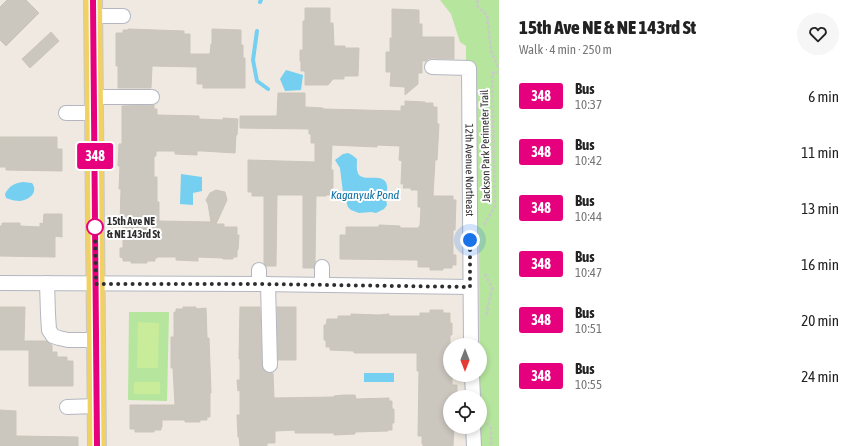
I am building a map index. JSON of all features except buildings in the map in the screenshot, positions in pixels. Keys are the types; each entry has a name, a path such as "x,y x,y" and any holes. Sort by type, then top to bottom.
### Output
{"main road":[{"path":"93,8 97,446"}],"street":[{"path":"93,8 123,16"},
{"name":"12th Avenue Northeast","path":"432,67 469,68 471,338"},
{"path":"66,113 94,105 152,97"},
{"path":"322,267 322,285"},
{"path":"260,270 263,284 270,365"},
{"path":"0,283 263,284 470,287"},
{"path":"47,283 49,330 53,336 68,340 96,340"},
{"path":"67,406 97,406"},
{"path":"473,434 474,446"}],"path":[{"name":"Jackson Park Perimeter Trail","path":"476,0 478,8 487,15 491,51 499,71 492,73 495,206 484,225 484,232"},
{"path":"485,268 485,276 492,288 486,317"},
{"path":"487,423 491,428 491,446"}],"green space":[{"path":"440,0 499,0 499,446 480,446 480,434 487,434 487,390 480,390 480,382 487,382 487,338 479,338 479,241 466,71 466,46 460,42 451,14"},
{"path":"129,312 169,312 167,401 128,400"},
{"path":"138,322 159,323 158,368 137,368"},
{"path":"134,382 160,382 160,394 134,394"}],"water":[{"path":"286,70 303,75 301,90 285,91 280,79"},
{"name":"Kaganyuk Pond","path":"348,153 357,159 357,169 359,175 366,178 383,179 386,182 387,188 385,196 387,205 384,209 376,213 359,213 348,207 343,193 340,168 335,160 343,154"},
{"path":"181,174 202,177 202,191 193,193 193,205 180,204"},
{"path":"23,182 32,183 34,187 33,193 29,198 20,201 6,198 5,194 10,187 14,184"},
{"path":"364,373 394,373 394,382 364,382"}],"waterway":[{"path":"257,31 253,60 257,81 268,89"}],"bus line":[{"name":"348","path":"93,0 97,446"}],"place":[{"name":"15th Ave NE & NE 143rd St","path":"95,227"}],"route":[{"path":"95,227 96,284 259,284 470,287 470,240"}]}
